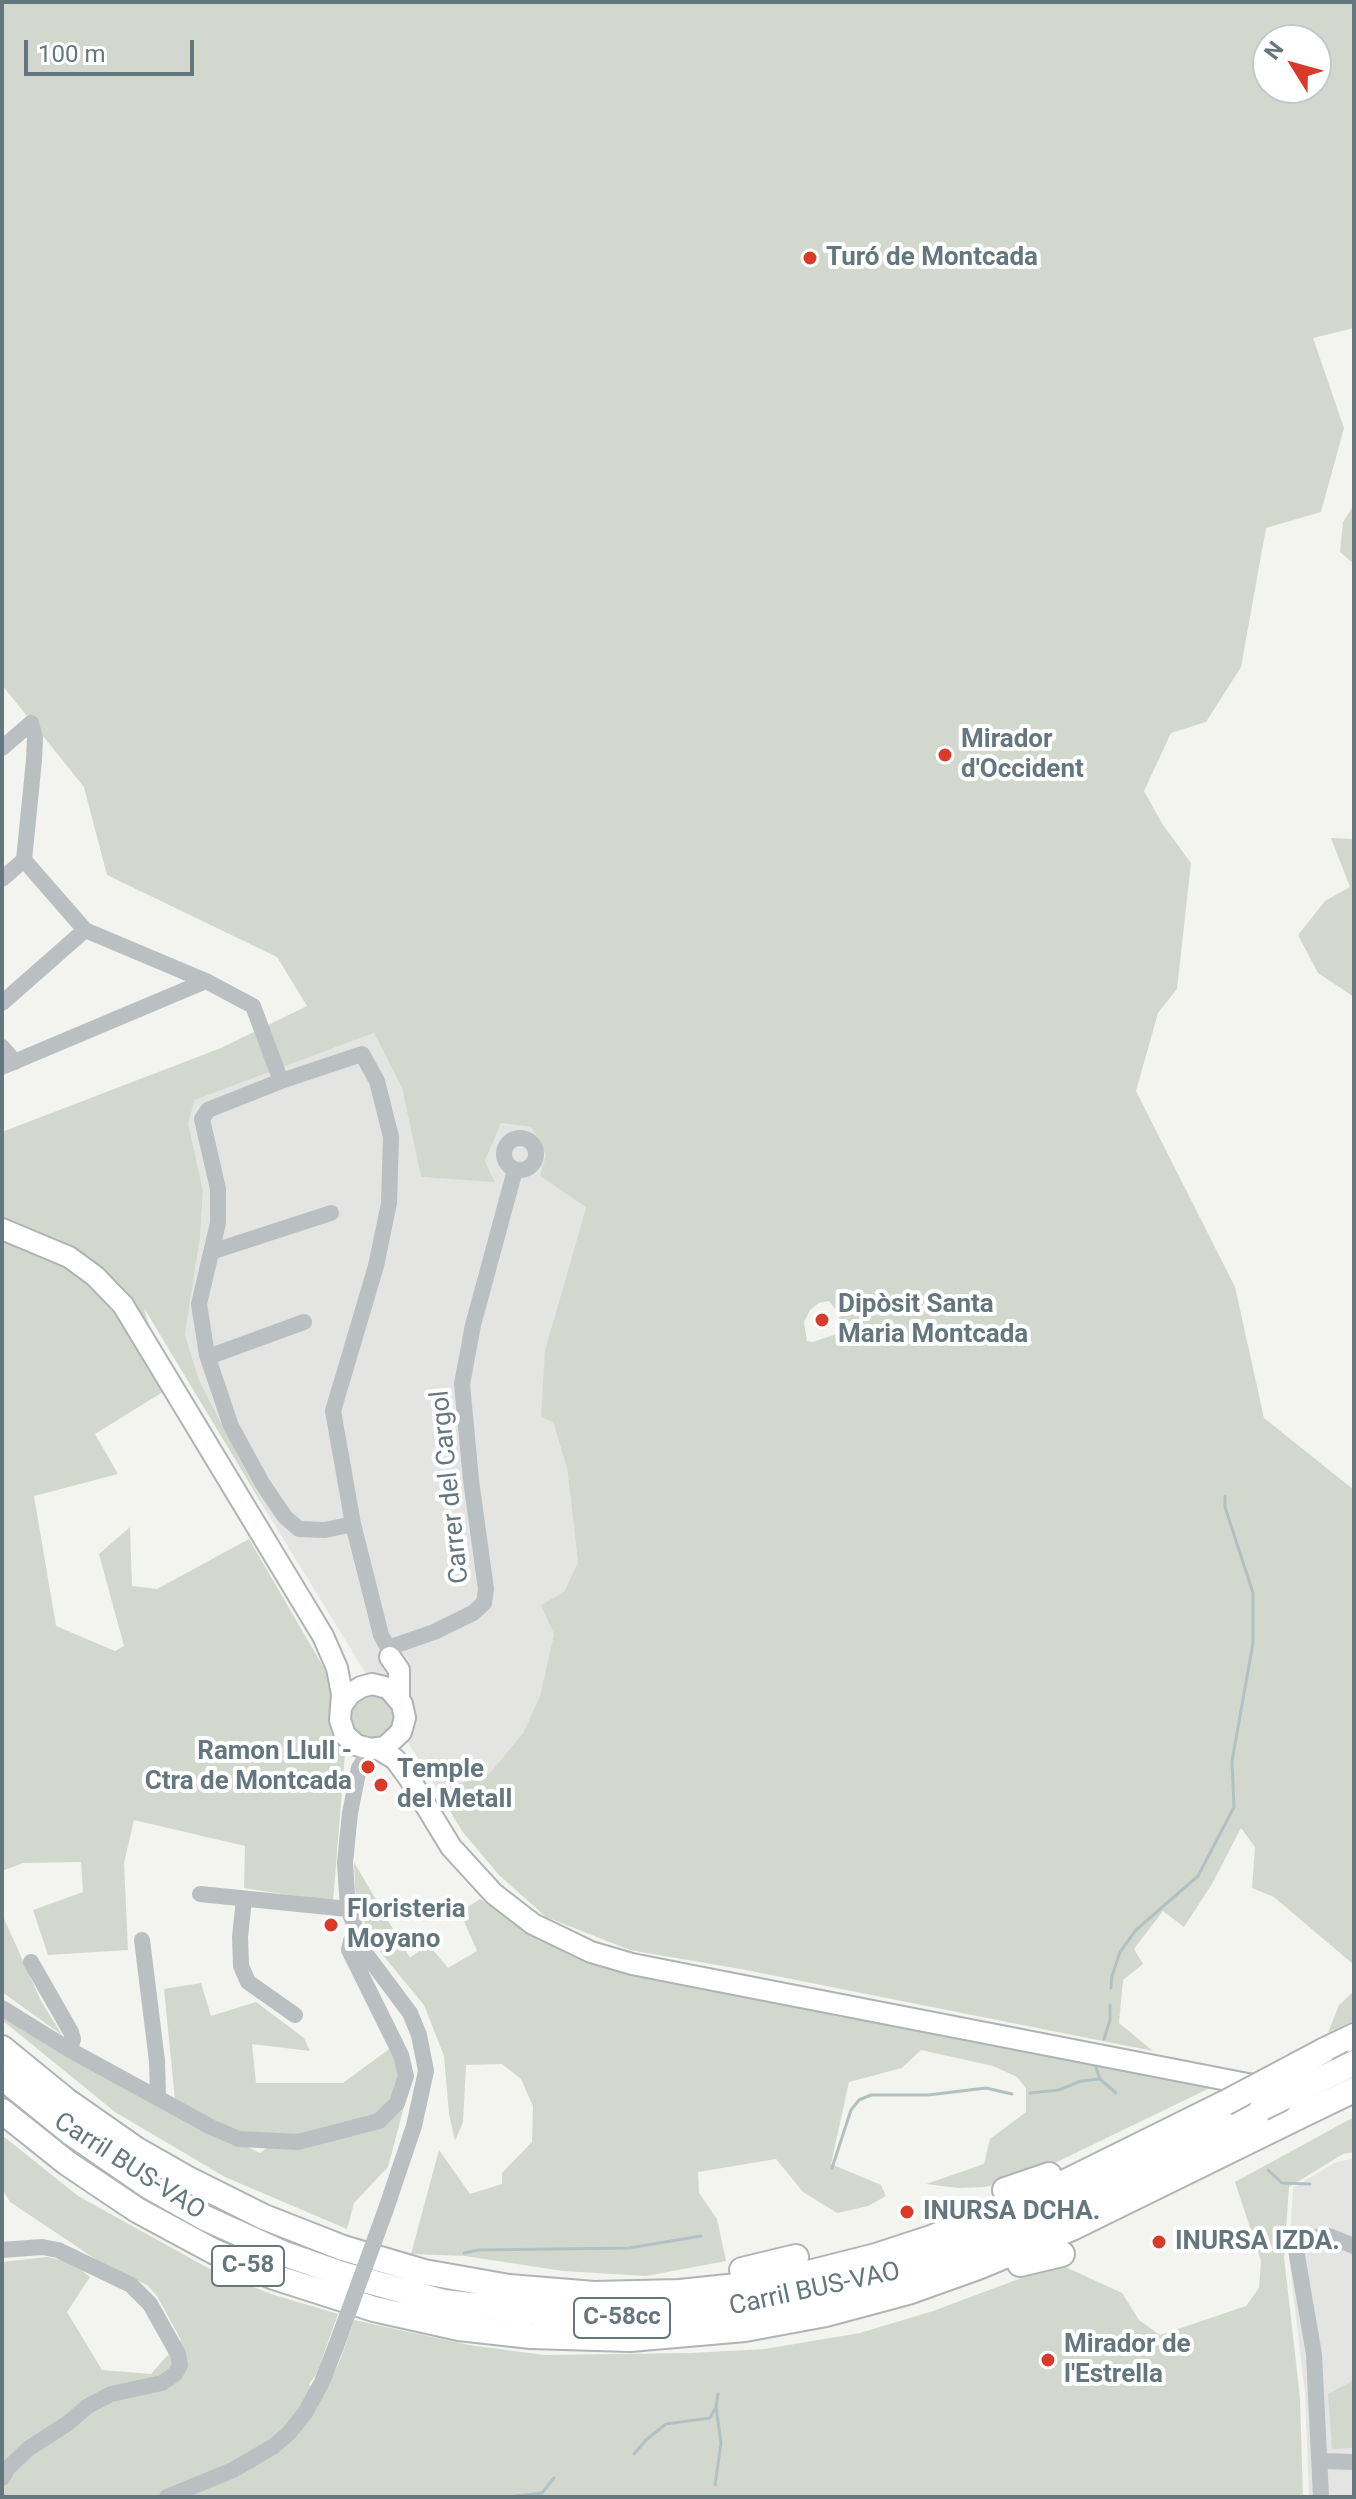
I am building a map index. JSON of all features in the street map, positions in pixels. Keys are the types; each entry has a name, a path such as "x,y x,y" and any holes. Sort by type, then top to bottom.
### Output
{"highway":[{"name":"C-58","path":"2,2048 67,2101 137,2150 277,2223 343,2248 424,2272 509,2287 594,2294 680,2292 737,2286 807,2274 876,2256 1037,2196 1354,2036"},
{"name":"Carril BUS-VAO","path":"2,2077 70,2132 150,2187 205,2218 282,2253 342,2274 444,2302 561,2315 624,2318 763,2305 817,2294 915,2267 1055,2212 1354,2063"},
{"name":"C-58","path":"2,2111 90,2179 137,2210 213,2251 320,2293 403,2317 459,2328 531,2336 616,2339 687,2336 745,2329 826,2314 908,2292 1072,2228 1304,2118 1354,2090"},
{"path":"1226,2167 1280,2139 1304,2118"},
{"path":"1005,2190 1164,2134"},
{"path":"978,2267 1017,2264 1062,2254"},
{"path":"594,2294 716,2275 796,2257"}],"main road":[{"path":"2,1229 69,1257 95,1276 123,1305 323,1636 337,1668 342,1728 367,1747 395,1759 451,1847 494,1894 533,1924 591,1952 632,1964 1354,2103"},
{"path":"342,1705 350,1694 369,1686 385,1671 389,1652"},
{"path":"389,1652 399,1670 399,1698 404,1711 401,1732 409,1778"},
{"path":"337,1668 369,1686 388,1688 399,1698"},
{"path":"367,1747 392,1743 401,1732"}],"street":[{"path":"2,748 31,723 35,738 34,760 24,860 2,879"},
{"path":"24,860 85,930 206,981 253,1006 281,1081"},
{"path":"2,1003 85,930"},
{"path":"2,1047 9,1065 206,981"},
{"path":"353,1524 325,1530 299,1529 285,1517 262,1483 231,1426 208,1357 199,1304 218,1223 218,1189 202,1119 208,1110 362,1054 377,1081 391,1137 389,1203 376,1266 333,1411 353,1524 381,1635 389,1652"},
{"name":"Carrer del Cargol","path":"389,1652 473,1613 484,1603 486,1589 462,1384 473,1325 515,1170"},
{"path":"211,1252 331,1213"},
{"path":"208,1357 304,1322"},
{"path":"167,2497 244,2464 274,2446 305,2413 322,2382 336,2346 414,2126 426,2071 419,2035 410,2013 366,1954 348,1909 345,1863 350,1813 359,1768 367,1747"},
{"path":"200,1894 348,1909"},
{"path":"244,1899 241,1966 248,1982 295,2015"},
{"path":"2,2008 70,2050 211,2127 239,2139 298,2142 379,2121 397,2103 406,2076 401,2055 349,1950 356,1934"},
{"path":"142,1940 157,2061 158,2096"},
{"path":"31,1962 71,2032 70,2050"},
{"path":"1321,2497 1314,2354 1295,2244 1302,2238 1329,2236 1354,2246"},
{"path":"2,2250 42,2247 58,2250 131,2285 150,2304 178,2354 180,2365 175,2374 162,2383 111,2394 98,2400 28,2449 4,2473"},
{"path":"1320,2461 1354,2462"}],"shaded area":[{"path":"2,2 1354,2 1354,328 1313,338 1344,428 1321,512 1266,528 1241,667 1206,722 1171,733 1144,791 1163,825 1191,863 1177,989 1158,1013 1136,1091 1235,1287 1264,1418 1354,1490 1354,1965 1274,1897 1252,1888 1255,1847 1241,1828 1212,1884 1184,1927 1163,1911 1134,1949 1143,1964 1123,1980 1119,2023 1153,2051 630,1950 546,1917 499,1875 462,1831 438,1791 490,1773 523,1733 540,1696 554,1634 541,1605 564,1592 578,1562 567,1468 553,1422 541,1417 545,1350 586,1207 540,1176 546,1155 531,1127 501,1123 485,1161 495,1182 421,1177 402,1088 374,1033 195,1100 188,1123 203,1191 200,1238 185,1334 199,1380 268,1514 144,1308 166,1390 95,1434 118,1474 34,1496 56,1626 115,1651 124,1646 99,1554 130,1527 132,1586 157,1589 249,1539 324,1668 337,1699 346,1741 333,1902 244,1888 245,1846 134,1820 124,1863 128,1950 48,1955 33,1910 83,1892 81,1862 23,1863 2,1871 2,1132 221,1048 307,1006 277,957 107,875 84,787 2,685","holes":["829,1301 840,1315 836,1334 807,1341 804,1322 810,1310 819,1303"]},
{"path":"1354,505 1354,564 1340,552 1343,522"},
{"path":"1331,838 1354,839 1354,997 1318,973 1298,935 1325,901 1350,887"},
{"path":"374,1033 402,1088 421,1177 495,1181 485,1161 501,1123 531,1127 546,1155 541,1176 586,1206 545,1350 553,1422 567,1468 578,1562 564,1592 540,1696 523,1733 490,1773 438,1791 268,1514 199,1380 185,1333 200,1238 203,1191 187,1123 195,1100"},
{"path":"373,1696 388,1703 395,1718 388,1733 373,1740 358,1733 351,1718 358,1703"},
{"path":"354,1862 410,1958 428,1944 448,1968 477,1951 460,1912 480,1899 555,1948 639,1974 787,2003 839,2017 869,2020 1212,2087 1030,2175 985,2187 926,2184 984,2164 990,2139 1026,2112 1026,2088 1017,2077 993,2066 921,2050 902,2068 849,2082 831,2164 881,2185 886,2196 868,2206 837,2213 803,2192 776,2159 698,2172 699,2193 717,2219 726,2261 646,2276 563,2271 465,2256 411,2254 439,2150 470,2194 502,2184 502,2173 532,2142 533,2106 521,2079 502,2064 466,2065 463,2122 455,2141 449,2114 444,2056 424,2005 381,1953 356,1907"},
{"path":"2,1914 41,2001 62,2035 2,1992"},
{"path":"201,1983 211,2016 256,2002 304,2038 310,2051 252,2044 256,2083 343,2083 392,2047 412,2076 388,2167 354,2203 347,2229 225,2177 115,2112 2,2020 2,2016 114,2082 260,2153 268,2147 175,2100 164,1989"},
{"path":"1354,1991 1354,2020 1328,2033 1339,2005"},
{"path":"1354,2117 1354,2152 1343,2154 1289,2187 1284,2257 1300,2398 1303,2497 2,2497 2,2262 47,2257 73,2263 90,2277 67,2312 102,2370 151,2374 181,2340 157,2296 147,2285 103,2264 10,2202 2,2189 2,2135 78,2196 208,2268 271,2294 338,2314 317,2373 309,2384 320,2399 339,2363 354,2320 469,2345 544,2355 765,2349 860,2333 933,2311 1059,2264 1122,2293 1139,2320 1160,2335 1246,2306 1259,2288 1261,2261 1235,2182"},
{"path":"1354,2158 1354,2497 1309,2497 1305,2393 1289,2259 1293,2188 1334,2163"},
{"path":"1354,2380 1354,2448 1332,2449 1328,2394"}],"waterway":[{"path":"1111,1988 1120,1952 1136,1930 1198,1876 1234,1807 1232,1761 1253,1643 1253,1593 1225,1507 1225,1496"},
{"path":"1104,2039 1110,2020 1110,2005"},
{"path":"1095,2065 1100,2079 1116,2093"},
{"path":"1030,2093 1059,2090 1081,2081 1100,2079"},
{"path":"832,2168 851,2110 859,2100 871,2095 928,2095 986,2088 1012,2094"},
{"path":"1268,2170 1282,2183 1310,2184"},
{"path":"464,2253 478,2250 629,2248 701,2236"},
{"path":"715,2485 721,2443 716,2407 718,2394"},
{"path":"634,2454 666,2424 710,2418 716,2407"},
{"path":"508,2497 542,2493 554,2478"}],"place":[{"name":"Turó de Montcada","path":"810,258"},
{"name":"Mirador d'Occident","path":"945,755"},
{"name":"Dipòsit Santa Maria Montcada","path":"822,1320"},
{"name":"Ramon Llull - Ctra de Montcada","path":"368,1767"},
{"name":"Temple del Metall","path":"381,1785"},
{"name":"Floristeria Moyano","path":"331,1925"},
{"name":"INURSA DCHA.","path":"907,2212"},
{"name":"INURSA IZDA.","path":"1159,2242"},
{"name":"Mirador de l'Estrella","path":"1048,2360"}]}
